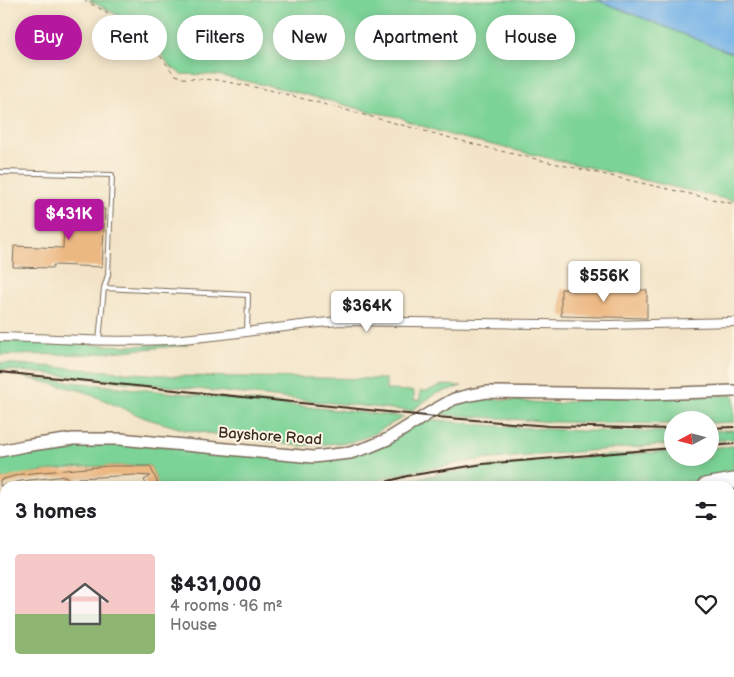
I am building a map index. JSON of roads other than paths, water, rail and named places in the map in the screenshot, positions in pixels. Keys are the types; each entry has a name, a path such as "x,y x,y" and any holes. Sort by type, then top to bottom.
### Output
{"street":[{"path":"0,337 99,341 168,340 342,322 610,325 734,322"},
{"name":"Bayshore Road","path":"0,451 51,442 117,438 313,458 350,453 369,447 388,439 436,408 470,394 487,392 650,394 734,391"}],"lane":[{"path":"0,172 112,176 108,275 104,288 99,341"},
{"path":"104,288 248,295 247,333"}],"water":[{"path":"597,0 734,0 734,54"}],"railway":[{"path":"0,372 436,417 549,426 664,429"},
{"path":"719,428 734,427"},
{"path":"719,445 734,444"},
{"path":"389,481 407,476 483,464 664,449"}]}
